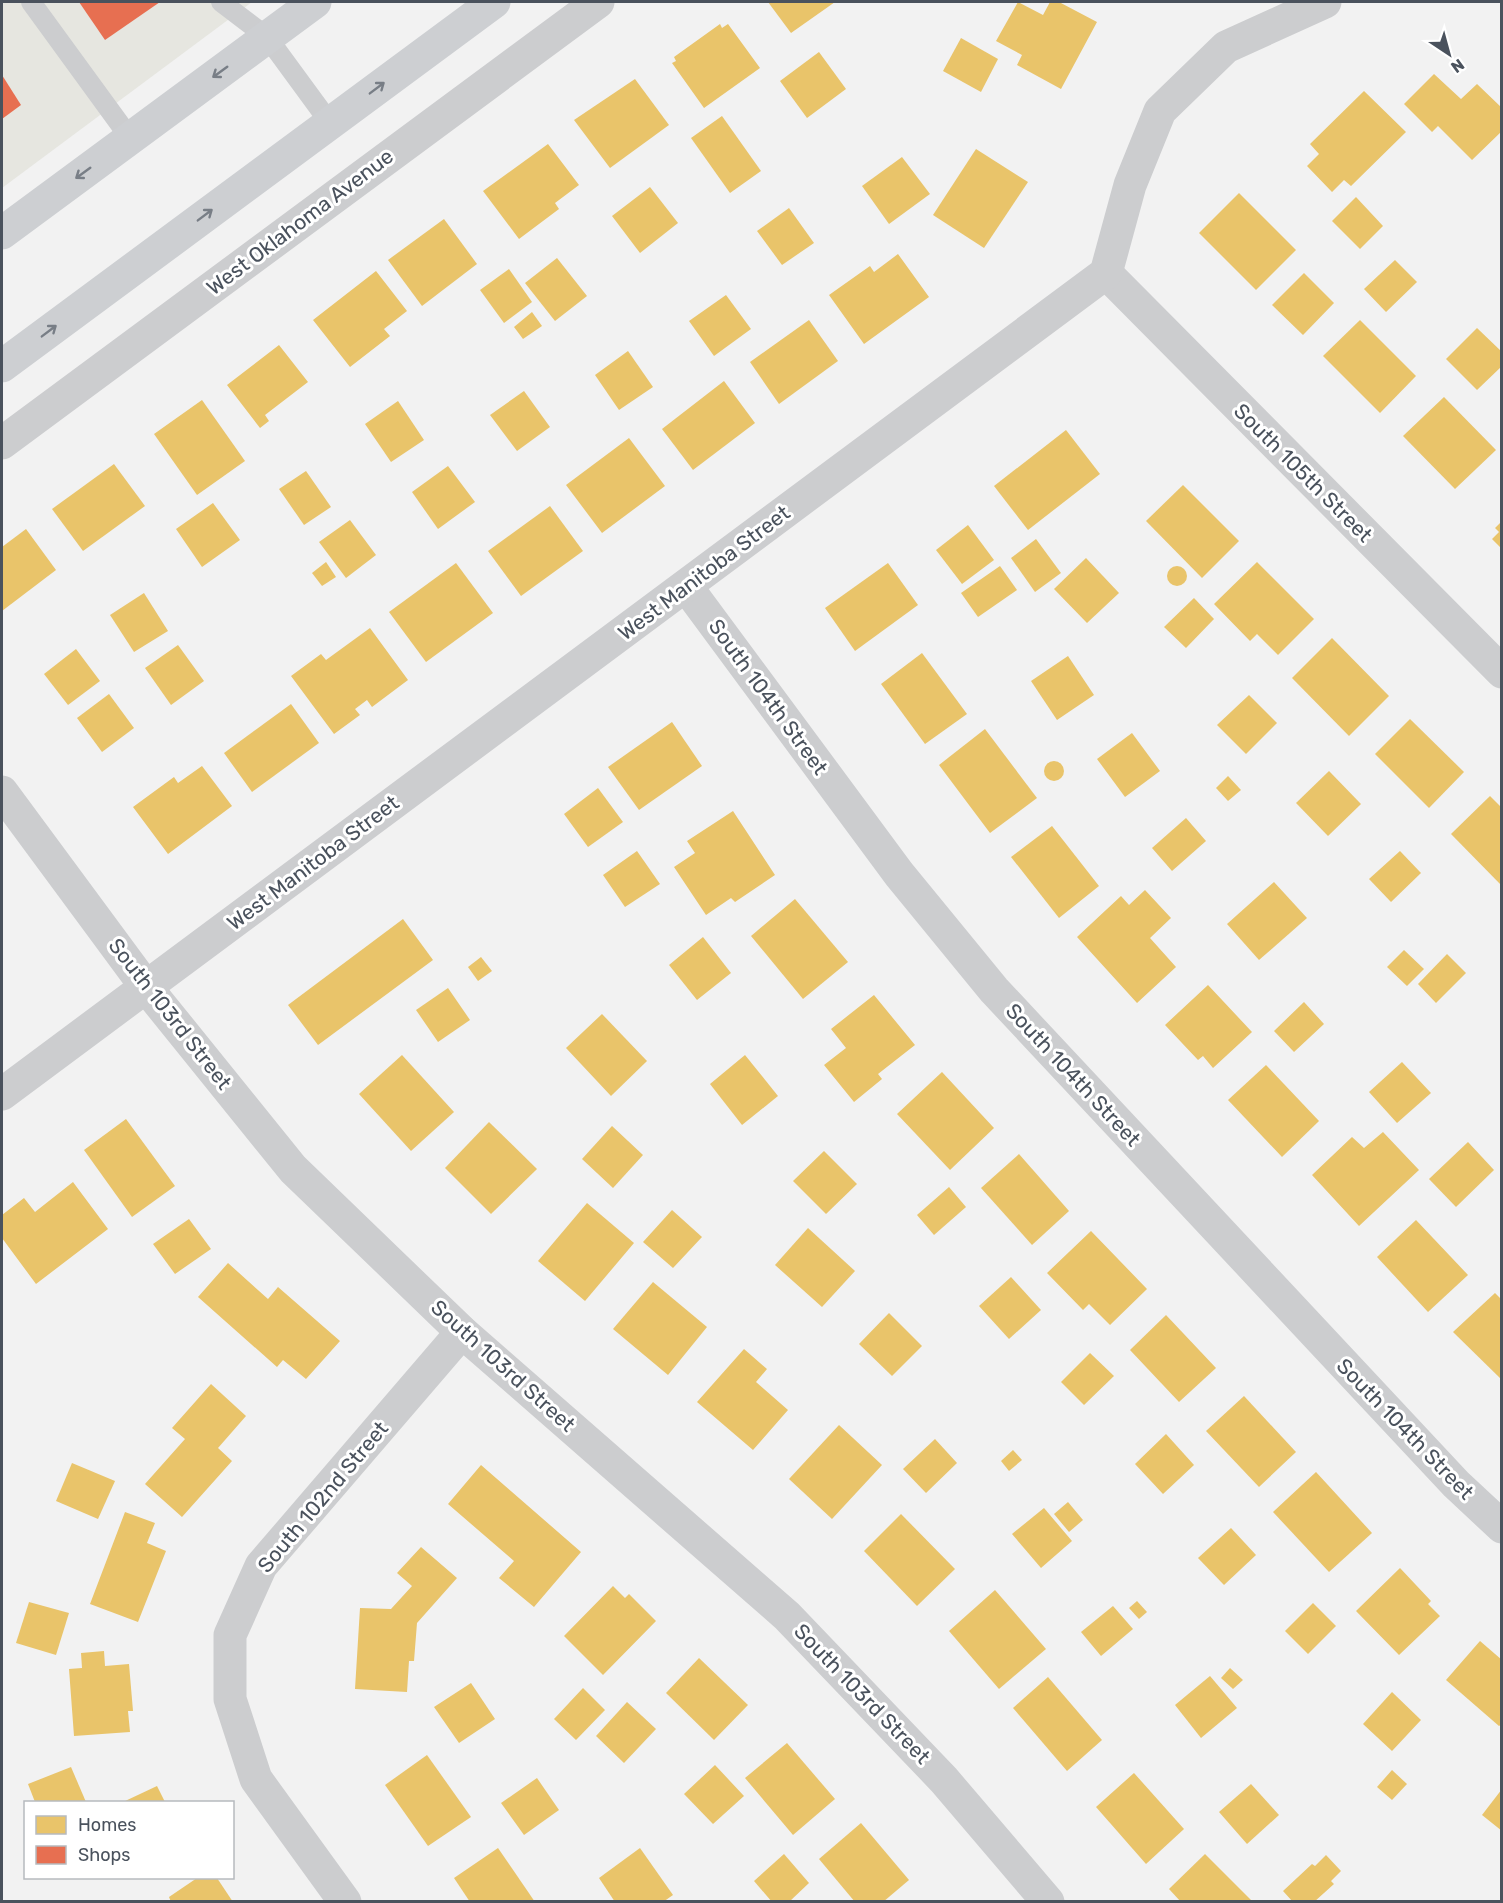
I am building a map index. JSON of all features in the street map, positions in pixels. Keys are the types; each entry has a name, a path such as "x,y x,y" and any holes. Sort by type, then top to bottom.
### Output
{"main road":[{"path":"2,233 315,2"},
{"path":"2,366 494,2"}],"street":[{"name":"West Oklahoma Avenue","path":"2,443 598,2"},
{"path":"1106,273 1130,185 1160,111 1226,47 1325,2"},
{"name":"West Manitoba Street","path":"2,1094 1106,273"},
{"name":"South 105th Street","path":"1106,273 1502,672"},
{"name":"South 104th Street","path":"686,586 899,874 994,990 1392,1416 1502,1527"},
{"name":"South 103rd Street","path":"2,792 146,987 293,1169 462,1332 787,1616 944,1780 1048,1902"},
{"name":"South 102nd Street","path":"345,1902 256,1779 230,1699 230,1635 261,1566 462,1332"}],"lane":[{"path":"31,2 130,138"},
{"path":"221,2 267,37 330,123"}],"shaded area":[{"path":"2,2 252,2 2,188"}],"building: Homes":[{"path":"768,2 835,2 791,33"},
{"path":"1018,2 1043,15 1050,2 1059,2 1097,22 1061,89 1017,65 1022,55 996,41"},
{"path":"720,24 722,28 728,24 760,68 704,108 672,63 676,61 674,57"},
{"path":"961,38 998,59 981,92 943,71"},
{"path":"819,52 846,89 807,118 780,81"},
{"path":"1434,74 1461,99 1477,84 1502,108 1502,131 1472,160 1438,126 1432,132 1404,104"},
{"path":"635,79 669,125 610,168 574,120"},
{"path":"1364,91 1406,132 1351,186 1344,180 1332,192 1307,166 1319,154 1310,144"},
{"path":"722,116 761,171 730,193 691,138"},
{"path":"548,144 579,185 555,203 559,209 519,239 483,191"},
{"path":"976,149 1028,182 984,248 933,215"},
{"path":"902,157 930,194 889,224 862,186"},
{"path":"650,187 678,223 640,253 612,216"},
{"path":"1239,193 1296,250 1256,290 1199,233"},
{"path":"1356,197 1383,226 1360,249 1332,221"},
{"path":"789,208 814,243 782,265 757,231"},
{"path":"444,219 477,264 422,306 388,260"},
{"path":"898,254 929,297 864,344 829,295 870,266 874,272"},
{"path":"557,258 587,296 555,321 525,283"},
{"path":"1395,260 1417,282 1386,312 1364,289"},
{"path":"509,269 532,302 504,323 480,290"},
{"path":"376,271 407,311 384,329 390,336 350,367 313,320"},
{"path":"1304,273 1334,303 1303,335 1272,305"},
{"path":"726,295 751,329 714,356 689,321"},
{"path":"532,312 542,326 523,339 514,327"},
{"path":"809,320 838,361 779,404 750,362"},
{"path":"1360,320 1416,376 1380,413 1323,356"},
{"path":"1477,328 1502,352 1502,366 1477,390 1446,359"},
{"path":"279,345 308,382 265,415 269,421 260,428 227,385"},
{"path":"628,351 653,387 619,410 595,375"},
{"path":"724,381 755,423 693,470 662,429"},
{"path":"524,391 550,427 517,451 490,415"},
{"path":"1444,397 1496,450 1455,489 1403,436"},
{"path":"202,400 245,461 197,495 154,434"},
{"path":"398,401 424,440 391,462 365,424"},
{"path":"1066,430 1100,474 1028,530 994,486"},
{"path":"629,438 665,486 602,533 566,485"},
{"path":"114,464 145,506 83,551 52,509"},
{"path":"448,466 475,502 438,529 412,492"},
{"path":"306,471 331,507 304,525 279,489"},
{"path":"1183,485 1239,541 1202,578 1146,521"},
{"path":"213,503 240,540 202,567 176,529"},
{"path":"550,506 583,551 521,596 488,551"},
{"path":"350,520 376,555 346,578 319,542"},
{"path":"1502,521 1502,549 1492,539 1499,532 1495,528"},
{"path":"968,525 994,560 962,584 936,550"},
{"path":"26,529 56,570 2,611 2,547"},
{"path":"1036,539 1061,573 1035,592 1011,558"},
{"path":"1086,558 1119,593 1087,623 1054,589"},
{"path":"326,562 336,577 322,586 312,573"},
{"path":"1257,562 1314,619 1278,655 1257,634 1250,641 1214,604"},
{"path":"456,563 493,613 426,662 389,612"},
{"path":"888,563 918,605 855,651 825,608"},
{"path":"1000,566 1017,590 978,617 961,593"},
{"path":"1177,566 1184,569 1187,576 1184,583 1177,586 1170,583 1167,576 1170,569"},
{"path":"144,593 168,631 134,652 110,615"},
{"path":"1194,598 1214,619 1186,648 1164,627"},
{"path":"370,628 408,680 372,707 367,700 355,709 360,715 334,734 291,676 321,654 326,660"},
{"path":"1332,638 1389,696 1349,736 1292,678"},
{"path":"178,645 204,681 171,705 145,668"},
{"path":"76,649 100,681 68,705 44,674"},
{"path":"922,653 967,714 925,744 881,684"},
{"path":"1068,656 1094,695 1057,720 1031,681"},
{"path":"109,694 134,728 102,752 77,718"},
{"path":"1249,695 1277,723 1246,754 1217,725"},
{"path":"291,704 319,743 252,792 224,753"},
{"path":"1410,719 1464,772 1429,808 1375,754"},
{"path":"672,722 702,766 639,810 608,767"},
{"path":"985,729 1037,798 990,833 939,765"},
{"path":"1132,733 1160,771 1125,797 1097,759"},
{"path":"1054,761 1061,764 1064,771 1061,778 1054,781 1047,778 1044,771 1047,764"},
{"path":"202,766 232,806 168,854 133,807 174,777 178,783"},
{"path":"1329,771 1361,804 1328,836 1296,803"},
{"path":"1228,776 1241,790 1228,801 1216,788"},
{"path":"598,788 623,822 588,847 564,814"},
{"path":"1490,796 1502,808 1502,886 1451,834"},
{"path":"733,811 775,875 735,902 731,898 706,915 674,867 695,853 687,841"},
{"path":"1186,818 1206,841 1172,871 1152,848"},
{"path":"1052,826 1099,886 1059,918 1011,857"},
{"path":"637,851 660,884 625,907 603,875"},
{"path":"1400,851 1421,873 1391,902 1369,879"},
{"path":"1274,882 1307,918 1259,960 1227,924"},
{"path":"1145,890 1171,918 1150,938 1176,967 1137,1003 1077,937 1121,896 1129,905"},
{"path":"795,899 848,962 803,999 751,936"},
{"path":"403,919 433,960 318,1045 288,1005"},
{"path":"703,937 731,973 697,1000 669,965"},
{"path":"1404,950 1424,969 1407,986 1387,967"},
{"path":"1447,954 1466,973 1436,1003 1418,984"},
{"path":"481,957 492,971 478,981 468,967"},
{"path":"1208,985 1252,1032 1213,1068 1203,1056 1198,1060 1165,1025"},
{"path":"448,988 470,1020 438,1042 416,1010"},
{"path":"874,995 915,1045 878,1074 882,1079 854,1102 824,1065 846,1048 831,1029"},
{"path":"1304,1002 1324,1024 1294,1052 1274,1031"},
{"path":"602,1014 647,1061 611,1096 566,1048"},
{"path":"402,1055 454,1112 411,1151 359,1094"},
{"path":"745,1055 778,1096 742,1125 710,1084"},
{"path":"1402,1062 1431,1093 1397,1123 1369,1092"},
{"path":"1266,1065 1319,1121 1282,1157 1228,1100"},
{"path":"942,1072 994,1128 950,1170 897,1114"},
{"path":"126,1119 175,1186 132,1217 84,1150"},
{"path":"489,1122 537,1169 491,1214 445,1168"},
{"path":"612,1126 643,1155 613,1188 582,1159"},
{"path":"1383,1132 1419,1170 1359,1226 1312,1175 1352,1137 1364,1148"},
{"path":"1468,1142 1494,1170 1456,1207 1429,1179"},
{"path":"824,1151 857,1184 826,1214 793,1181"},
{"path":"1019,1154 1069,1211 1032,1245 981,1188"},
{"path":"73,1182 108,1229 36,1284 2,1238 2,1215 24,1198 35,1212"},
{"path":"949,1187 966,1207 934,1235 917,1215"},
{"path":"587,1203 634,1243 585,1301 538,1261"},
{"path":"672,1210 702,1237 673,1268 643,1242"},
{"path":"189,1219 211,1249 175,1274 153,1244"},
{"path":"1416,1220 1468,1275 1428,1312 1377,1257"},
{"path":"808,1228 855,1271 822,1307 775,1265"},
{"path":"1091,1231 1147,1289 1110,1325 1089,1304 1083,1310 1047,1273"},
{"path":"228,1263 268,1299 278,1287 340,1341 306,1379 283,1360 277,1367 198,1297"},
{"path":"1011,1277 1041,1310 1009,1339 979,1306"},
{"path":"653,1282 707,1327 668,1375 613,1329"},
{"path":"1495,1293 1502,1300 1502,1380 1453,1332"},
{"path":"889,1313 922,1346 892,1376 859,1344"},
{"path":"1166,1315 1216,1368 1179,1402 1130,1350"},
{"path":"744,1349 767,1369 756,1382 788,1410 753,1450 697,1402"},
{"path":"1090,1353 1114,1376 1084,1405 1061,1382"},
{"path":"211,1384 246,1416 218,1448 232,1461 182,1517 145,1484 185,1439 172,1428"},
{"path":"1244,1396 1296,1452 1259,1487 1206,1431"},
{"path":"839,1425 882,1465 832,1519 789,1479"},
{"path":"1166,1434 1194,1465 1163,1494 1135,1464"},
{"path":"935,1439 957,1463 926,1493 903,1469"},
{"path":"1013,1450 1022,1460 1009,1471 1001,1461"},
{"path":"72,1463 115,1481 98,1519 56,1501"},
{"path":"481,1465 581,1552 534,1607 499,1578 514,1561 448,1504"},
{"path":"1316,1472 1372,1533 1329,1572 1273,1512"},
{"path":"1068,1502 1083,1520 1069,1532 1054,1514"},
{"path":"1044,1508 1072,1541 1041,1568 1012,1534"},
{"path":"125,1512 155,1523 147,1543 166,1551 138,1622 90,1604"},
{"path":"901,1514 955,1569 917,1606 864,1551"},
{"path":"1231,1528 1256,1555 1224,1585 1198,1558"},
{"path":"421,1547 457,1578 417,1623 414,1661 409,1661 407,1692 355,1689 360,1608 391,1609 412,1586 397,1573"},
{"path":"1400,1568 1431,1601 1428,1604 1440,1616 1399,1655 1356,1611"},
{"path":"613,1586 625,1598 629,1594 656,1621 603,1675 564,1636"},
{"path":"995,1590 1046,1649 999,1689 949,1631"},
{"path":"1137,1601 1147,1612 1139,1619 1129,1608"},
{"path":"29,1602 69,1613 56,1655 16,1643"},
{"path":"1313,1603 1336,1626 1308,1654 1285,1631"},
{"path":"1113,1606 1133,1629 1101,1656 1081,1632"},
{"path":"1480,1641 1502,1660 1502,1724 1499,1726 1446,1680"},
{"path":"104,1651 105,1666 129,1664 133,1711 128,1711 130,1732 74,1736 69,1669 82,1668 81,1653"},
{"path":"699,1658 748,1705 714,1740 666,1693"},
{"path":"1230,1668 1243,1680 1233,1689 1221,1678"},
{"path":"1210,1676 1237,1708 1201,1738 1175,1705"},
{"path":"1048,1677 1102,1740 1067,1771 1013,1708"},
{"path":"471,1683 495,1719 459,1743 434,1707"},
{"path":"583,1688 605,1710 576,1740 554,1719"},
{"path":"1392,1692 1421,1720 1392,1751 1363,1724"},
{"path":"627,1702 656,1729 624,1763 596,1736"},
{"path":"787,1743 835,1799 793,1835 745,1778"},
{"path":"427,1755 471,1817 428,1846 385,1785"},
{"path":"715,1765 744,1796 713,1824 684,1794"},
{"path":"71,1767 86,1801 35,1801 28,1784"},
{"path":"1392,1770 1407,1784 1392,1800 1377,1787"},
{"path":"1134,1773 1184,1829 1146,1864 1096,1807"},
{"path":"537,1778 559,1810 524,1835 501,1803"},
{"path":"1251,1784 1279,1815 1247,1844 1219,1812"},
{"path":"157,1786 164,1801 125,1801"},
{"path":"1502,1789 1502,1831 1482,1815"},
{"path":"861,1823 909,1880 883,1902 855,1902 819,1859"},
{"path":"498,1848 535,1902 470,1902 454,1878"},
{"path":"640,1848 673,1895 663,1902 615,1902 599,1878"},
{"path":"784,1854 809,1883 789,1902 772,1902 754,1881"},
{"path":"1205,1854 1253,1902 1181,1902 1169,1889"},
{"path":"1326,1855 1341,1871 1331,1881 1334,1884 1314,1902 1293,1902 1283,1891 1312,1864 1315,1866"},
{"path":"196,1879 218,1879 233,1902 171,1902 169,1897"}],"building: Shops":[{"path":"79,2 160,2 105,40"},
{"path":"2,75 21,105 2,119"}]}
